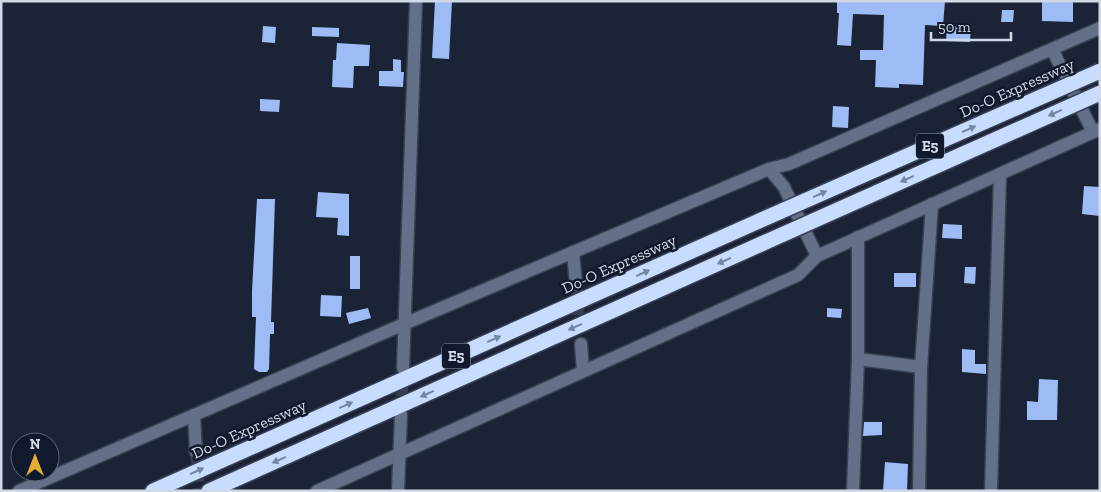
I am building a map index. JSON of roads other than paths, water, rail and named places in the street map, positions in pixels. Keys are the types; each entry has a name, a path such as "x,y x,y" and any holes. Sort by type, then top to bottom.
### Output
{"highway":[{"name":"Do-O Expressway","path":"153,491 1100,71"},
{"name":"E5","path":"209,491 1100,93"}],"street":[{"path":"403,368 416,1"},
{"path":"20,491 573,252 769,169 790,164 1100,28"},
{"path":"317,491 798,275 817,256 1096,130 1052,49"},
{"path":"769,169 784,187 817,256"},
{"path":"991,491 1000,174"},
{"path":"919,491 921,367 932,204"},
{"path":"853,491 858,359 858,237"},
{"path":"573,252 576,285"},
{"path":"581,344 583,371"},
{"path":"858,359 921,367"},
{"path":"398,491 401,414"},
{"path":"194,415 196,452"}],"tunnel":[{"path":"576,285 581,344"},
{"path":"401,414 403,371"},
{"path":"196,452 199,491"}]}
